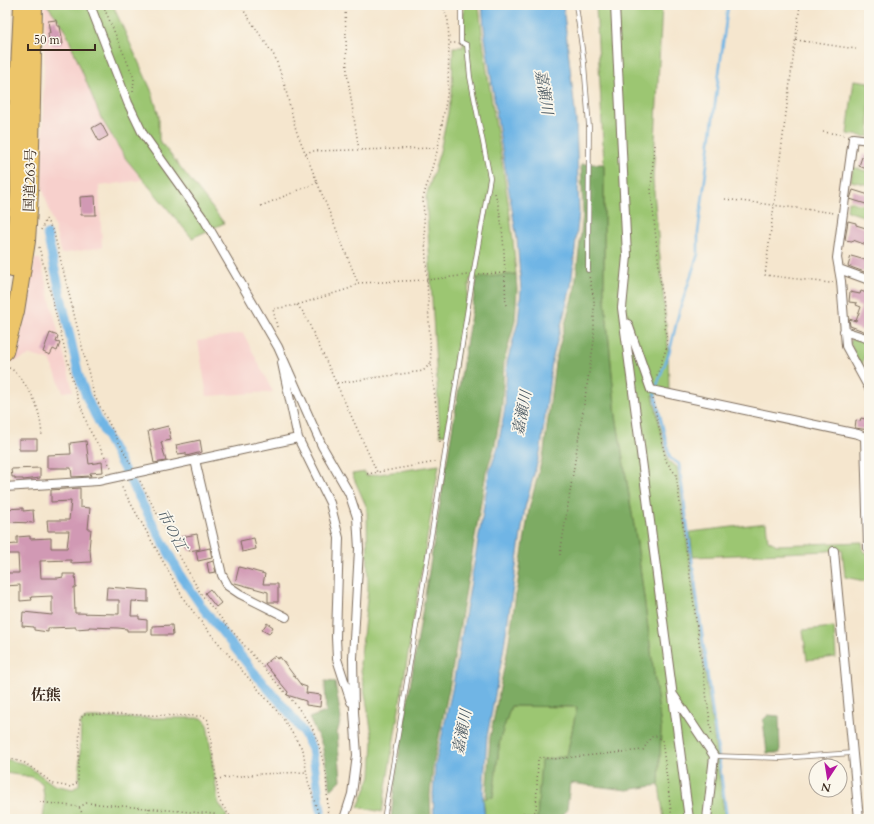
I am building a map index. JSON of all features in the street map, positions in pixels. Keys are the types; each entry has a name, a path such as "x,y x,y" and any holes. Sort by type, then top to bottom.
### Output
{"highway":[{"name":"国道263号","path":"5,310 14,259 19,192 15,112 22,5"},
{"name":"国道263号","path":"7,360 27,241 30,193 15,112 34,5"}],"street":[{"path":"90,5 132,112 143,134 205,220 278,347 322,446 349,493 358,517 359,549 353,658 354,712 357,755 352,794 344,819"},
{"path":"615,5 627,256 622,308 689,819"},
{"path":"869,140 853,138 837,258 841,281 846,346 869,388"},
{"path":"839,269 869,280"},
{"path":"622,308 652,390 867,437 869,548"},
{"path":"844,331 869,339"},
{"path":"278,347 298,438 330,503 339,538 336,637 337,659 354,712"},
{"path":"5,487 98,481 298,438"},
{"path":"195,460 222,575 228,586 240,594 286,617"},
{"path":"834,551 859,819"},
{"path":"672,693 718,756 707,819"}],"lane":[{"path":"384,819 490,178 470,77 467,45 460,42 461,5"},
{"path":"576,5 584,63 589,127 588,270"},
{"path":"5,98 15,112"},
{"path":"718,756 781,758 853,753"}],"path":[{"path":"104,5 134,78 132,112"},
{"path":"240,5 275,57 284,83 296,130 358,283"},
{"path":"345,5 347,73 359,150"},
{"path":"367,474 439,462 444,459 438,436 431,363 423,198 438,148 448,89 448,21 443,5"},
{"path":"800,5 765,274 830,283 841,281"},
{"path":"796,40 856,49"},
{"path":"449,43 460,42"},
{"path":"823,132 853,138"},
{"path":"654,145 651,190 667,346 652,390 666,461 676,475 718,756"},
{"path":"306,154 311,151 438,148"},
{"path":"490,178 500,210 504,248 506,308"},
{"path":"261,206 318,182"},
{"path":"725,199 842,214"},
{"path":"39,235 46,219 54,233 94,395 175,548 201,594 312,727 326,773 328,809 326,819"},
{"path":"39,241 39,247 75,390 89,429 185,601 209,632 282,717 303,750 308,780 320,819"},
{"path":"560,555 594,341 594,299 588,270"},
{"path":"278,347 280,338 273,309 297,305 351,288 358,283 427,280"},
{"path":"297,305 304,313 377,472"},
{"path":"7,360 13,370 28,387 38,407 42,436"},
{"path":"336,383 423,371 431,363"},
{"path":"5,757 26,763 54,784 71,787 78,782 80,719 85,714 203,716 208,720 219,800 229,815 229,819"},
{"path":"523,813 531,814 536,811 538,759 541,757 554,759 643,750 650,737 656,736 662,740 672,819"},
{"path":"216,778 307,772"},
{"path":"40,802 79,806 87,803 214,814 216,819"},
{"path":"79,806 85,819"},
{"path":"148,818 149,808"},
{"path":"229,815 240,819"}],"shaded area":[{"path":"45,5 47,5 64,27 101,118 126,159 142,180 99,186 102,247 61,254 42,186"},
{"path":"34,259 40,259 73,391 63,392 50,360 30,355 13,362 26,313"},
{"path":"243,333 273,392 207,396 198,341"}],"green space":[{"path":"47,5 114,5 152,92 159,116 159,140 224,223 192,238 126,159 101,118 64,27"},
{"path":"464,5 479,5 487,72 509,207 516,274 470,279 446,434 440,435 426,197 440,151 452,94 453,47 463,47"},
{"path":"596,5 662,5 653,180 668,346 669,390 653,395 668,461 677,467 725,819 664,819 659,785 661,728 637,544 616,416 604,290 604,164"},
{"path":"854,80 869,82 869,137 847,134"},
{"path":"581,164 604,164 604,290 616,416 637,544 661,728 659,785 627,790 570,783 567,809 561,819 537,819 541,761 567,755 577,707 511,706 500,739 493,797 486,798 490,737 507,653 529,509 544,451 555,362 575,287 583,214"},
{"path":"853,167 869,172 869,185 851,181"},
{"path":"848,201 869,207 869,218 847,211"},
{"path":"516,274 517,290 515,321 504,362 502,405 495,445 486,473 449,689 433,766 430,795 431,819 391,819 396,772 477,278"},
{"path":"852,338 868,343 861,369 850,343"},
{"path":"439,465 382,812 358,807 371,776 373,740 360,664 368,590 367,508 352,474 365,472 366,476"},
{"path":"766,523 768,540 777,545 862,542 864,553 869,552 869,582 845,577 842,549 693,557 690,532"},
{"path":"834,627 836,657 807,660 803,630"},
{"path":"325,681 335,682 341,719 337,733 341,780 331,790 322,745 309,718 326,712"},
{"path":"511,706 577,707 567,755 541,762 537,819 485,819 483,798 493,797 500,739"},
{"path":"768,715 779,716 780,753 767,753 763,720"},
{"path":"86,718 202,718 207,723 218,802 226,814 227,819 43,819 45,803 42,783 32,777 5,773 5,759 25,764 54,785 73,789 79,785 81,722"}],"water":[{"name":"嘉瀬川","path":"482,5 563,5 576,120 579,212 571,287 552,361 541,449 525,508 503,653 487,737 483,798 485,819 434,819 433,794 435,766 452,690 489,473 498,447 505,407 507,362 518,322 521,290 517,239 485,38"}],"building":[{"path":"56,20 57,26 60,26 63,44 52,45 51,41 49,42 48,33 50,33 48,21"},
{"path":"101,123 108,136 99,141 92,128"},
{"path":"863,154 869,156 869,170 859,166"},
{"path":"853,190 869,195 869,205 850,199"},
{"path":"95,196 96,215 81,215 80,197"},
{"path":"848,221 869,229 869,246 853,240 845,240"},
{"path":"851,256 869,261 867,273 848,266"},
{"path":"861,291 869,294 869,333 850,326 849,319 856,321 861,307 856,305 857,303 849,302 850,292 860,294"},
{"path":"50,333 58,336 56,342 60,343 57,351 53,349 50,355 43,352"},
{"path":"861,418 869,420 869,430 855,428 856,420 860,421"},
{"path":"168,426 171,440 161,442 166,461 154,463 148,431"},
{"path":"19,439 37,439 37,450 19,450"},
{"path":"200,440 202,452 186,456 186,453 178,454 176,445"},
{"path":"86,441 89,464 102,462 103,472 90,473 91,476 72,477 71,468 47,468 47,455 71,454 70,443"},
{"path":"40,468 40,478 23,480 12,477 11,469"},
{"path":"80,488 80,507 90,508 88,529 91,529 89,549 91,562 71,563 71,560 40,561 41,578 58,578 63,577 63,574 75,574 75,613 119,614 119,600 106,600 107,587 148,590 148,602 132,601 131,616 139,616 139,619 147,620 147,631 127,631 127,629 118,628 89,627 76,629 76,627 48,628 48,632 34,630 34,627 22,626 23,612 52,615 52,596 31,597 32,600 20,601 20,585 5,586 5,573 19,573 18,554 5,554 5,545 17,544 17,537 30,536 30,539 51,538 51,548 67,548 69,531 48,531 47,520 69,520 71,501 51,502 51,490"},
{"path":"23,508 23,511 33,510 34,523 5,522 5,509"},
{"path":"197,534 200,549 189,551 188,546 183,547 181,537"},
{"path":"254,538 256,549 242,552 240,541"},
{"path":"210,548 212,558 198,561 196,551"},
{"path":"213,561 216,572 209,573 207,563"},
{"path":"239,567 265,574 263,584 278,584 278,602 268,602 268,592 235,583"},
{"path":"210,589 221,603 216,607 205,593"},
{"path":"267,623 273,627 269,634 262,630"},
{"path":"172,625 173,635 152,635 152,626"},
{"path":"275,656 277,659 280,657 301,685 307,687 306,693 321,695 320,707 306,705 306,701 287,695 288,692 265,664"}],"waterway":[{"path":"705,5 728,8"},
{"path":"656,388 670,350 679,312 698,254 698,233 728,5"},
{"name":"市の江","path":"47,234 79,376 95,415 182,578 202,607 261,681 287,710 303,732 312,749 321,811"},
{"path":"655,394 670,458 679,464 727,819"}],"district":[{"name":"佐熊","path":"46,695"}]}
